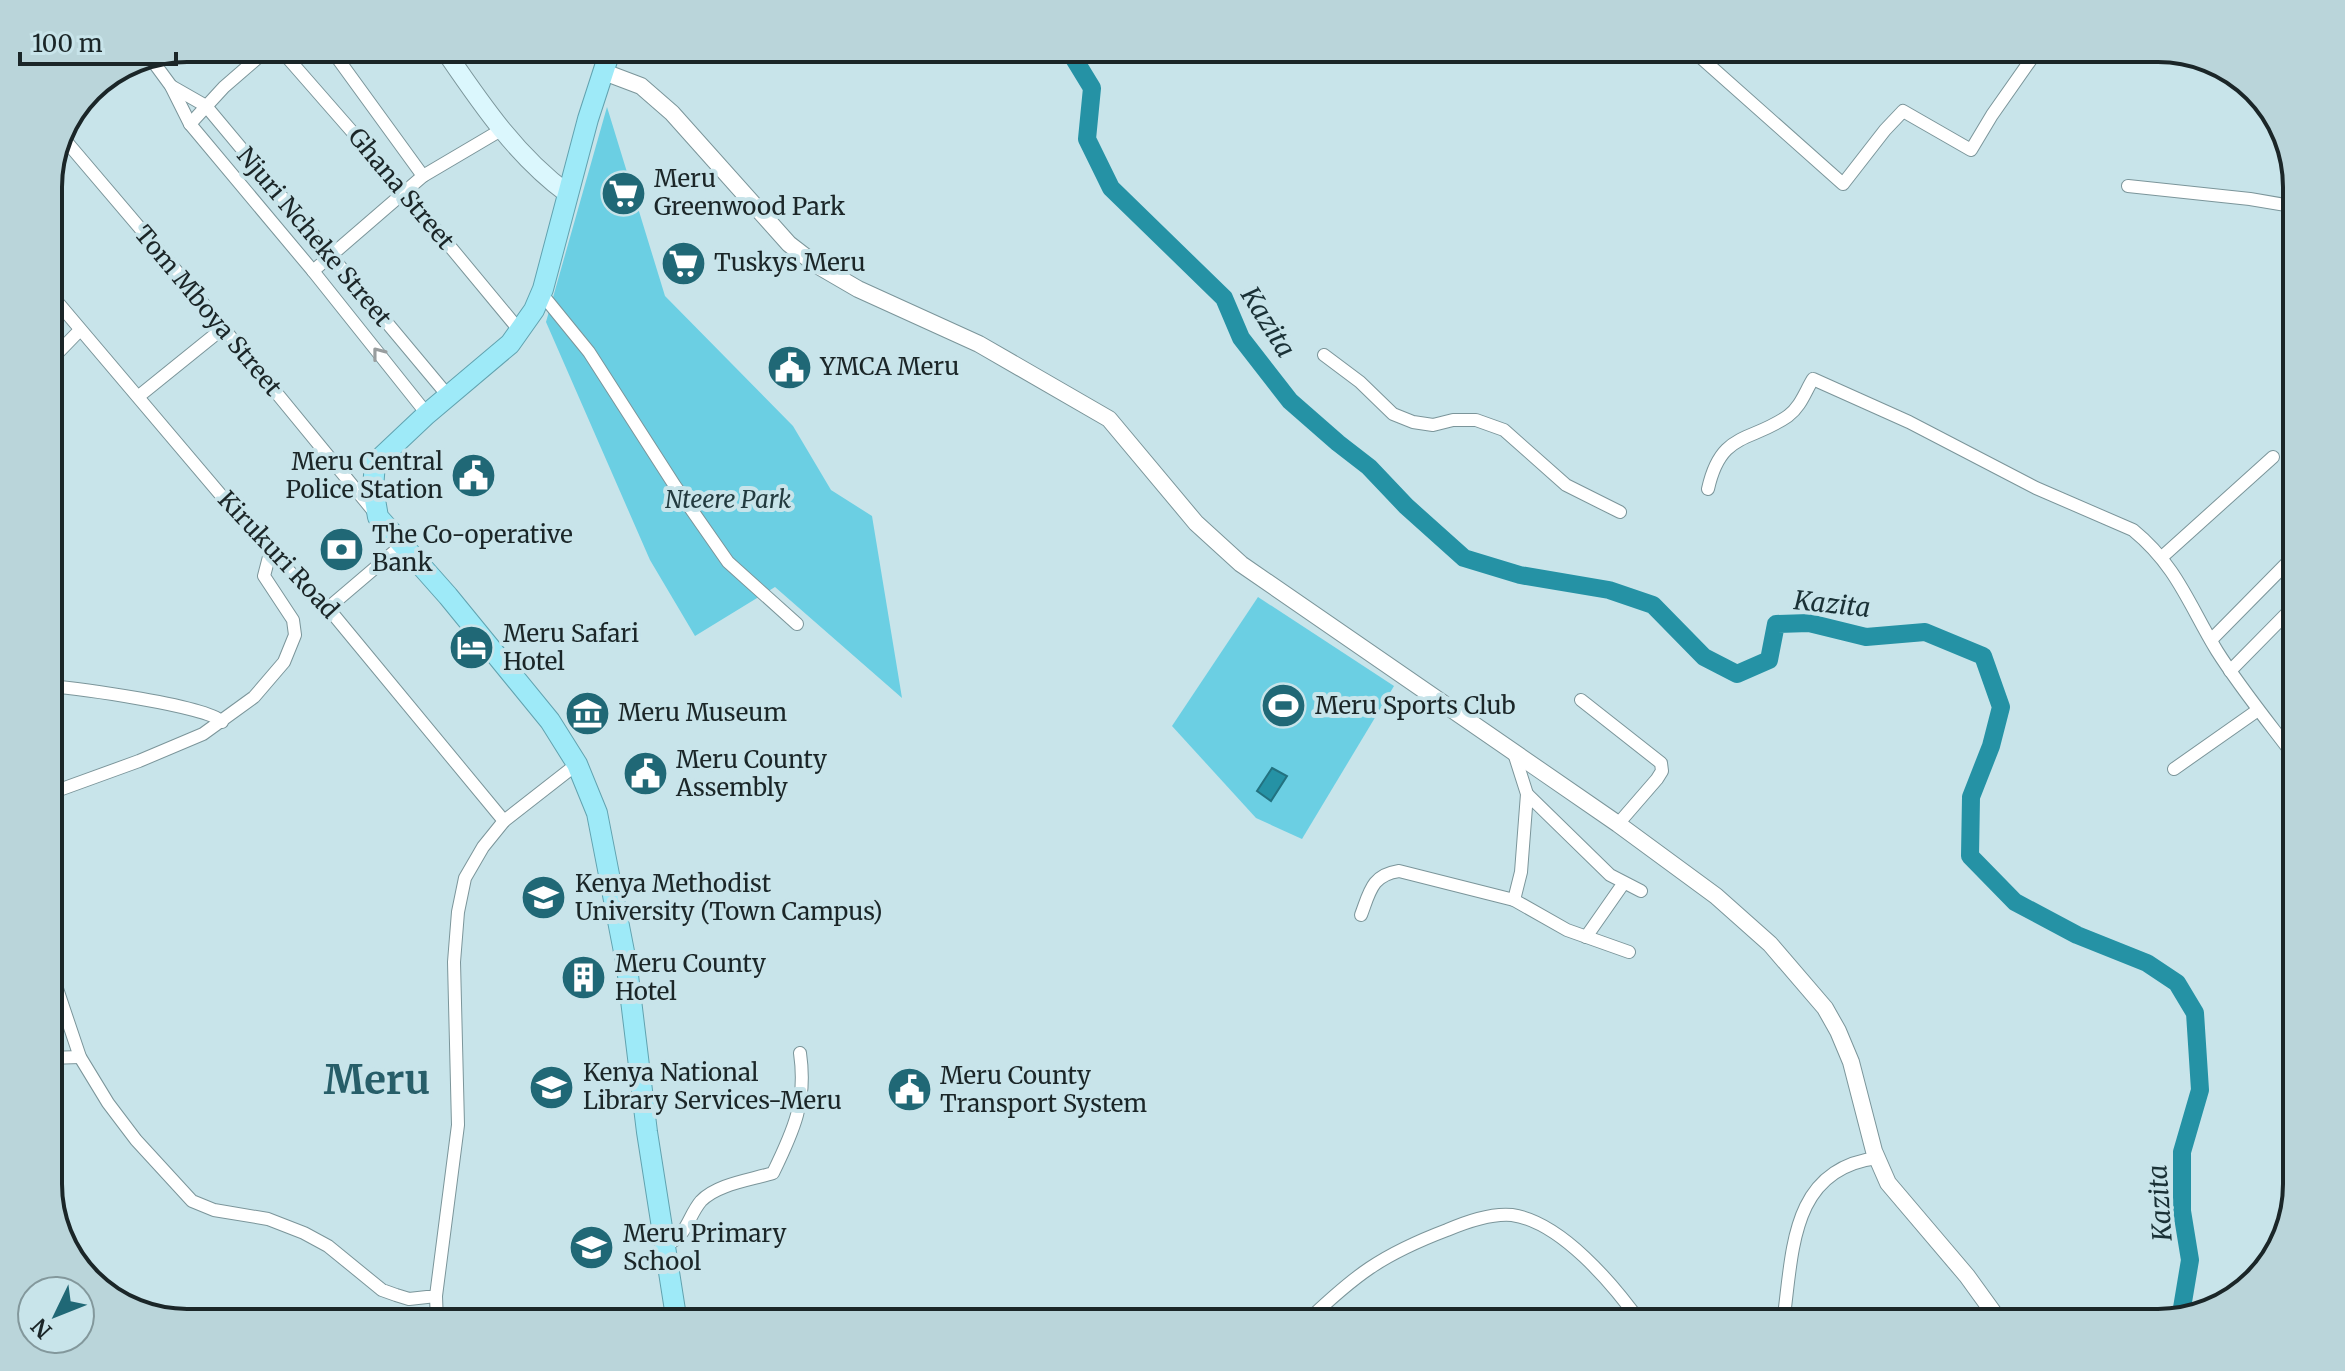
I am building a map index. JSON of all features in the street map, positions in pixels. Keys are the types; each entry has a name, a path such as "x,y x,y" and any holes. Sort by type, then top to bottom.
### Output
{"highway":[{"path":"607,62 588,119 541,293 510,344 375,463 373,488 378,517 448,596 550,721 577,764 597,813 627,967 647,1132 675,1309"}],"main road":[{"path":"453,62 501,130 540,174 568,194"}],"street":[{"path":"190,124 254,62"},
{"name":"Ghana Street","path":"291,62 520,331"},
{"path":"340,62 423,176"},
{"path":"1707,62 1843,184 1903,111 1971,150 2029,62"},
{"name":"Njuri Ncheke Street","path":"156,66 171,86 190,124 427,414"},
{"path":"604,72 641,86 672,113 789,244 815,264 858,289 979,344 1109,419 1196,523 1241,564 1618,824 1740,916 1794,970 1825,1008 1851,1062 1877,1158 1896,1195 1943,1246 1990,1309"},
{"name":"Njuri Ncheke Street","path":"171,86 206,106 278,196 449,397"},
{"path":"313,271 423,176 501,130"},
{"name":"Tom Mboya Street","path":"70,145 378,517"},
{"path":"2128,186 2283,205"},
{"path":"541,293 589,352 728,562 797,624"},
{"name":"Kirukuri Road","path":"62,308 270,553 328,608 504,821"},
{"path":"139,396 222,329"},
{"path":"62,349 80,330"},
{"path":"1324,355 1360,382 1393,414 1425,424 1476,420 1504,430 1566,485 1620,512"},
{"path":"1708,489 1725,448 1788,415 1804,397 1813,379 1909,422 2036,488 2133,530 2162,557 2230,671 2283,742"},
{"path":"2162,557 2273,457"},
{"path":"350,483 375,463"},
{"path":"328,608 402,545"},
{"path":"62,788 203,734 254,697 284,662 295,635 293,620 264,576 270,553"},
{"path":"2211,640 2283,567"},
{"path":"2230,671 2283,617"},
{"path":"62,688 194,709 218,717 222,722"},
{"path":"1581,700 1661,763 1662,771 1657,779 1618,824"},
{"path":"2174,769 2258,710"},
{"path":"1513,750 1527,794 1521,872 1514,900"},
{"path":"436,1309 458,1125 454,962 458,912 465,878 483,847 504,821 577,764"},
{"path":"1527,794 1595,861 1623,884 1641,891"},
{"path":"1361,915 1372,886 1381,876 1399,871 1514,900 1553,923 1629,952"},
{"path":"1586,937 1623,884"},
{"path":"62,1004 80,1057 108,1103 136,1140 192,1201 214,1210 268,1219 296,1229 328,1246 382,1290 409,1299 436,1296"},
{"path":"666,1245 682,1235 702,1200 713,1191 773,1173 793,1131 801,1103 803,1075 800,1053"},
{"path":"62,1058 80,1057"},
{"path":"1785,1309 1793,1249 1809,1198 1828,1177 1848,1163 1877,1158"},
{"path":"1319,1309 1345,1284 1385,1256 1474,1219 1510,1215 1535,1222 1555,1233 1631,1309"}],"green space":[{"name":"Nteere Park","path":"607,107 665,296 793,426 831,490 872,516 902,698 775,587 695,636 650,560 546,322"},
{"name":"Meru Sports Club","path":"1258,597 1394,686 1302,839 1256,818 1172,726"}],"shaded area":[{"path":"1272,768 1287,776 1271,801 1257,791"}],"waterway":[{"name":"Kazita","path":"1076,62 1092,88 1087,139 1111,188 1224,298 1241,338 1290,401 1369,467 1406,506 1464,558 1520,575 1609,590 1653,605 1704,657 1737,674 1769,660 1776,624 1809,623 1866,637 1925,632 1983,656 2001,707 1991,746 1971,797 1970,856 2015,902 2077,935 2147,963 2177,983 2195,1013 2200,1090 2182,1152 2182,1211 2190,1260 2182,1307"}],"place":[{"name":"Meru Greenwood Park","path":"623,193"},
{"name":"Tuskys Meru","path":"683,263"},
{"name":"YMCA Meru","path":"789,367"},
{"name":"Meru Central Police Station","path":"474,476"},
{"name":"The Co-operative Bank","path":"341,549"},
{"name":"Meru Safari Hotel","path":"472,648"},
{"name":"Meru Sports Club","path":"1284,706"},
{"name":"Meru Museum","path":"587,713"},
{"name":"Meru County Assembly","path":"645,774"},
{"name":"Kenya Methodist University (Town Campus)","path":"544,898"},
{"name":"Meru County Hotel","path":"584,978"},
{"name":"Kenya National Library Services-Meru","path":"552,1087"},
{"name":"Meru County Transport System","path":"909,1090"},
{"name":"Meru Primary School","path":"592,1248"}],"district":[{"name":"Meru","path":"377,1080"}]}
